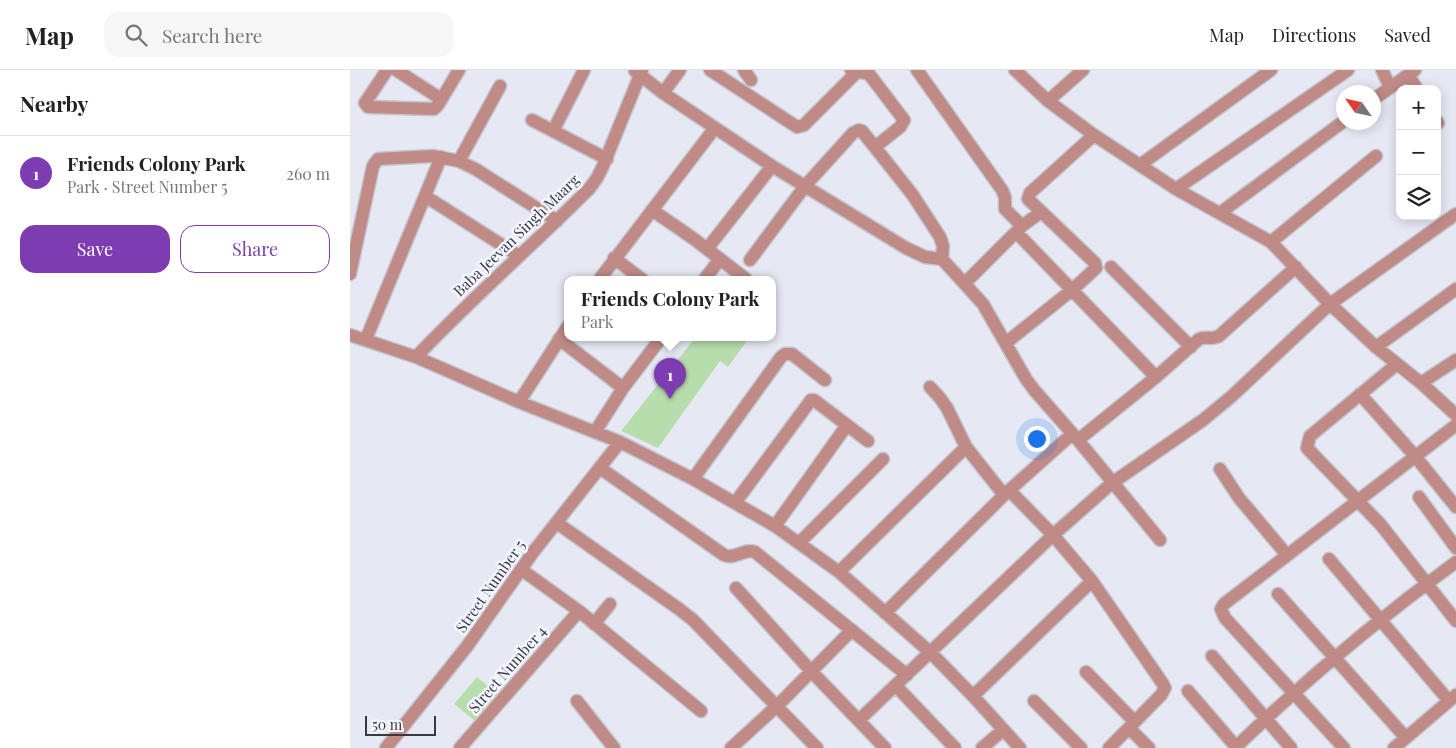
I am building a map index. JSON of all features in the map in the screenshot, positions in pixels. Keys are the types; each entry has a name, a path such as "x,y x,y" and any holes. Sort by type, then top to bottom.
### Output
{"street":[{"path":"387,70 365,103 368,107 430,109 436,107 459,70"},
{"path":"396,70 441,99"},
{"path":"554,131 584,70"},
{"path":"663,93 680,70"},
{"path":"710,70 797,127 804,125 855,71 869,74 904,120 900,126 875,147"},
{"path":"917,70 1002,190 1005,197 1005,209 1019,229 1072,290 1156,377"},
{"path":"1015,70 1048,101 1094,135 1176,190 1271,242 1330,304 1376,347 1421,383 1451,402 1456,415"},
{"path":"1048,101 1083,70"},
{"path":"1140,165 1271,70"},
{"path":"1176,190 1348,70"},
{"path":"1382,70 1390,87"},
{"path":"639,72 663,93 714,129 772,166 913,252 926,257 942,259 983,304 1007,342 1026,378 1160,540"},
{"name":"Baba Jeevan Singh Maarg","path":"416,357 457,314 557,221 598,178 607,159 639,72"},
{"path":"1381,94 1411,72 1416,85"},
{"path":"459,161 500,86"},
{"path":"532,120 607,159"},
{"path":"1220,213 1336,127"},
{"path":"602,276 714,129"},
{"path":"750,260 805,186 856,130 862,131 912,194 940,237 943,246 942,259"},
{"path":"1007,342 1094,270 1096,265 1030,201 1028,196 1094,135"},
{"path":"1271,242 1376,156"},
{"path":"366,339 441,157"},
{"path":"350,274 375,162 378,159 441,157 459,161 477,170 557,221"},
{"path":"707,249 772,166"},
{"path":"424,196 519,256"},
{"path":"652,210 742,276"},
{"path":"965,283 1019,229 1041,212"},
{"path":"859,720 1053,535 1112,483 1203,420 1232,396 1330,304 1456,214"},
{"path":"614,258 638,276"},
{"path":"707,276 720,259"},
{"path":"1111,267 1191,347"},
{"path":"885,613 1006,493 1075,437 1156,377 1201,338 1213,339 1218,336 1296,267"},
{"path":"1376,347 1456,289"},
{"path":"519,402 564,331"},
{"path":"350,335 416,357 519,402 620,442 693,479 775,526 800,542 839,572 930,653 973,696 1020,748"},
{"path":"558,338 623,388"},
{"path":"595,432 653,341"},
{"path":"693,479 781,357 785,354 792,354 824,380"},
{"path":"1421,383 1456,360"},
{"path":"1397,364 1310,436 1307,445 1310,452 1395,541 1456,621"},
{"path":"930,387 947,408 966,447 1006,493 1053,535 1092,581 1164,688 1161,695 1109,748"},
{"path":"1360,394 1415,456 1456,507"},
{"path":"735,503 811,400 814,400 868,441"},
{"path":"775,526 847,425"},
{"path":"1344,748 1226,618 1221,609 1224,604 1356,500 1456,425"},
{"name":"Street Number 5","path":"386,748 468,645 557,523 620,442"},
{"path":"839,572 966,447"},
{"path":"800,542 883,459"},
{"path":"600,468 724,555 731,557 746,551 756,552 907,675"},
{"path":"1220,469 1239,498 1287,555"},
{"path":"1419,497 1456,548"},
{"path":"557,523 679,609 700,626 817,748"},
{"path":"1329,559 1380,619 1452,698 1394,748"},
{"path":"1188,691 1236,748 1294,692 1380,619 1456,562"},
{"path":"522,570 579,612 701,711"},
{"path":"973,696 1092,581"},
{"path":"736,588 811,671 885,748"},
{"path":"1278,594 1406,738"},
{"path":"594,624 610,604"},
{"name":"Street Number 4","path":"460,748 579,612"},
{"path":"738,745 852,630"},
{"path":"1212,656 1291,748"},
{"path":"1086,672 1132,725 1149,748"},
{"path":"896,686 955,748"},
{"path":"577,701 611,747"},
{"path":"1034,701 1081,748"},
{"path":"982,748 1003,730"}],"green space":[{"path":"693,341 747,341 728,367 720,361 658,448 621,431"},
{"path":"477,677 501,697 479,724 454,704"}],"place":[{"name":"Friends Colony Park","path":"670,399"}]}
